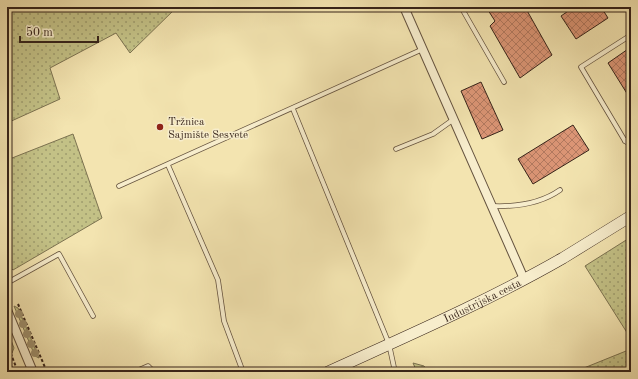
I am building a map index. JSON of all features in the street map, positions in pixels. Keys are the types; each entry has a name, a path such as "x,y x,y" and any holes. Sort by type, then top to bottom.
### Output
{"street":[{"path":"404,7 524,279"},
{"name":"Industrijska cesta","path":"328,372 390,344 524,279 563,258 631,216"},
{"path":"7,310 33,372"}],"lane":[{"path":"461,7 504,82"},
{"path":"631,35 581,67 625,141 631,145"},
{"path":"119,186 293,109 423,49"},
{"path":"293,109 390,344 395,372"},
{"path":"396,149 433,134 454,119"},
{"path":"625,141 631,137"},
{"path":"168,165 218,280 224,321 244,372"},
{"path":"492,206 510,207 525,204 549,197 560,190"},
{"path":"7,283 59,254 93,316"},
{"path":"134,372 148,366 154,372"}],"path":[{"path":"18,304 47,372"},
{"path":"7,344 18,372"}],"shaded area":[{"path":"7,7 177,7 130,53 116,33 50,68 60,99 7,123"},
{"path":"73,134 102,218 13,270 7,264 7,160"},
{"path":"631,237 631,339 585,266"},
{"path":"14,306 18,308 39,358 35,356"},
{"path":"7,330 14,348 12,353 7,341"},
{"path":"631,349 631,372 574,372"},
{"path":"7,353 14,372 7,372"},
{"path":"413,363 424,366 428,372 417,372"}],"building":[{"path":"486,7 525,7 552,55 520,78 490,26 495,21"},
{"path":"574,7 601,7 608,18 576,39 561,16"},
{"path":"631,47 631,100 608,63"},
{"path":"481,82 503,130 482,139 461,91"},
{"path":"573,125 589,150 533,184 518,159"}],"place":[{"name":"Tržnica Sajmište Sesvete","path":"160,127"}]}
